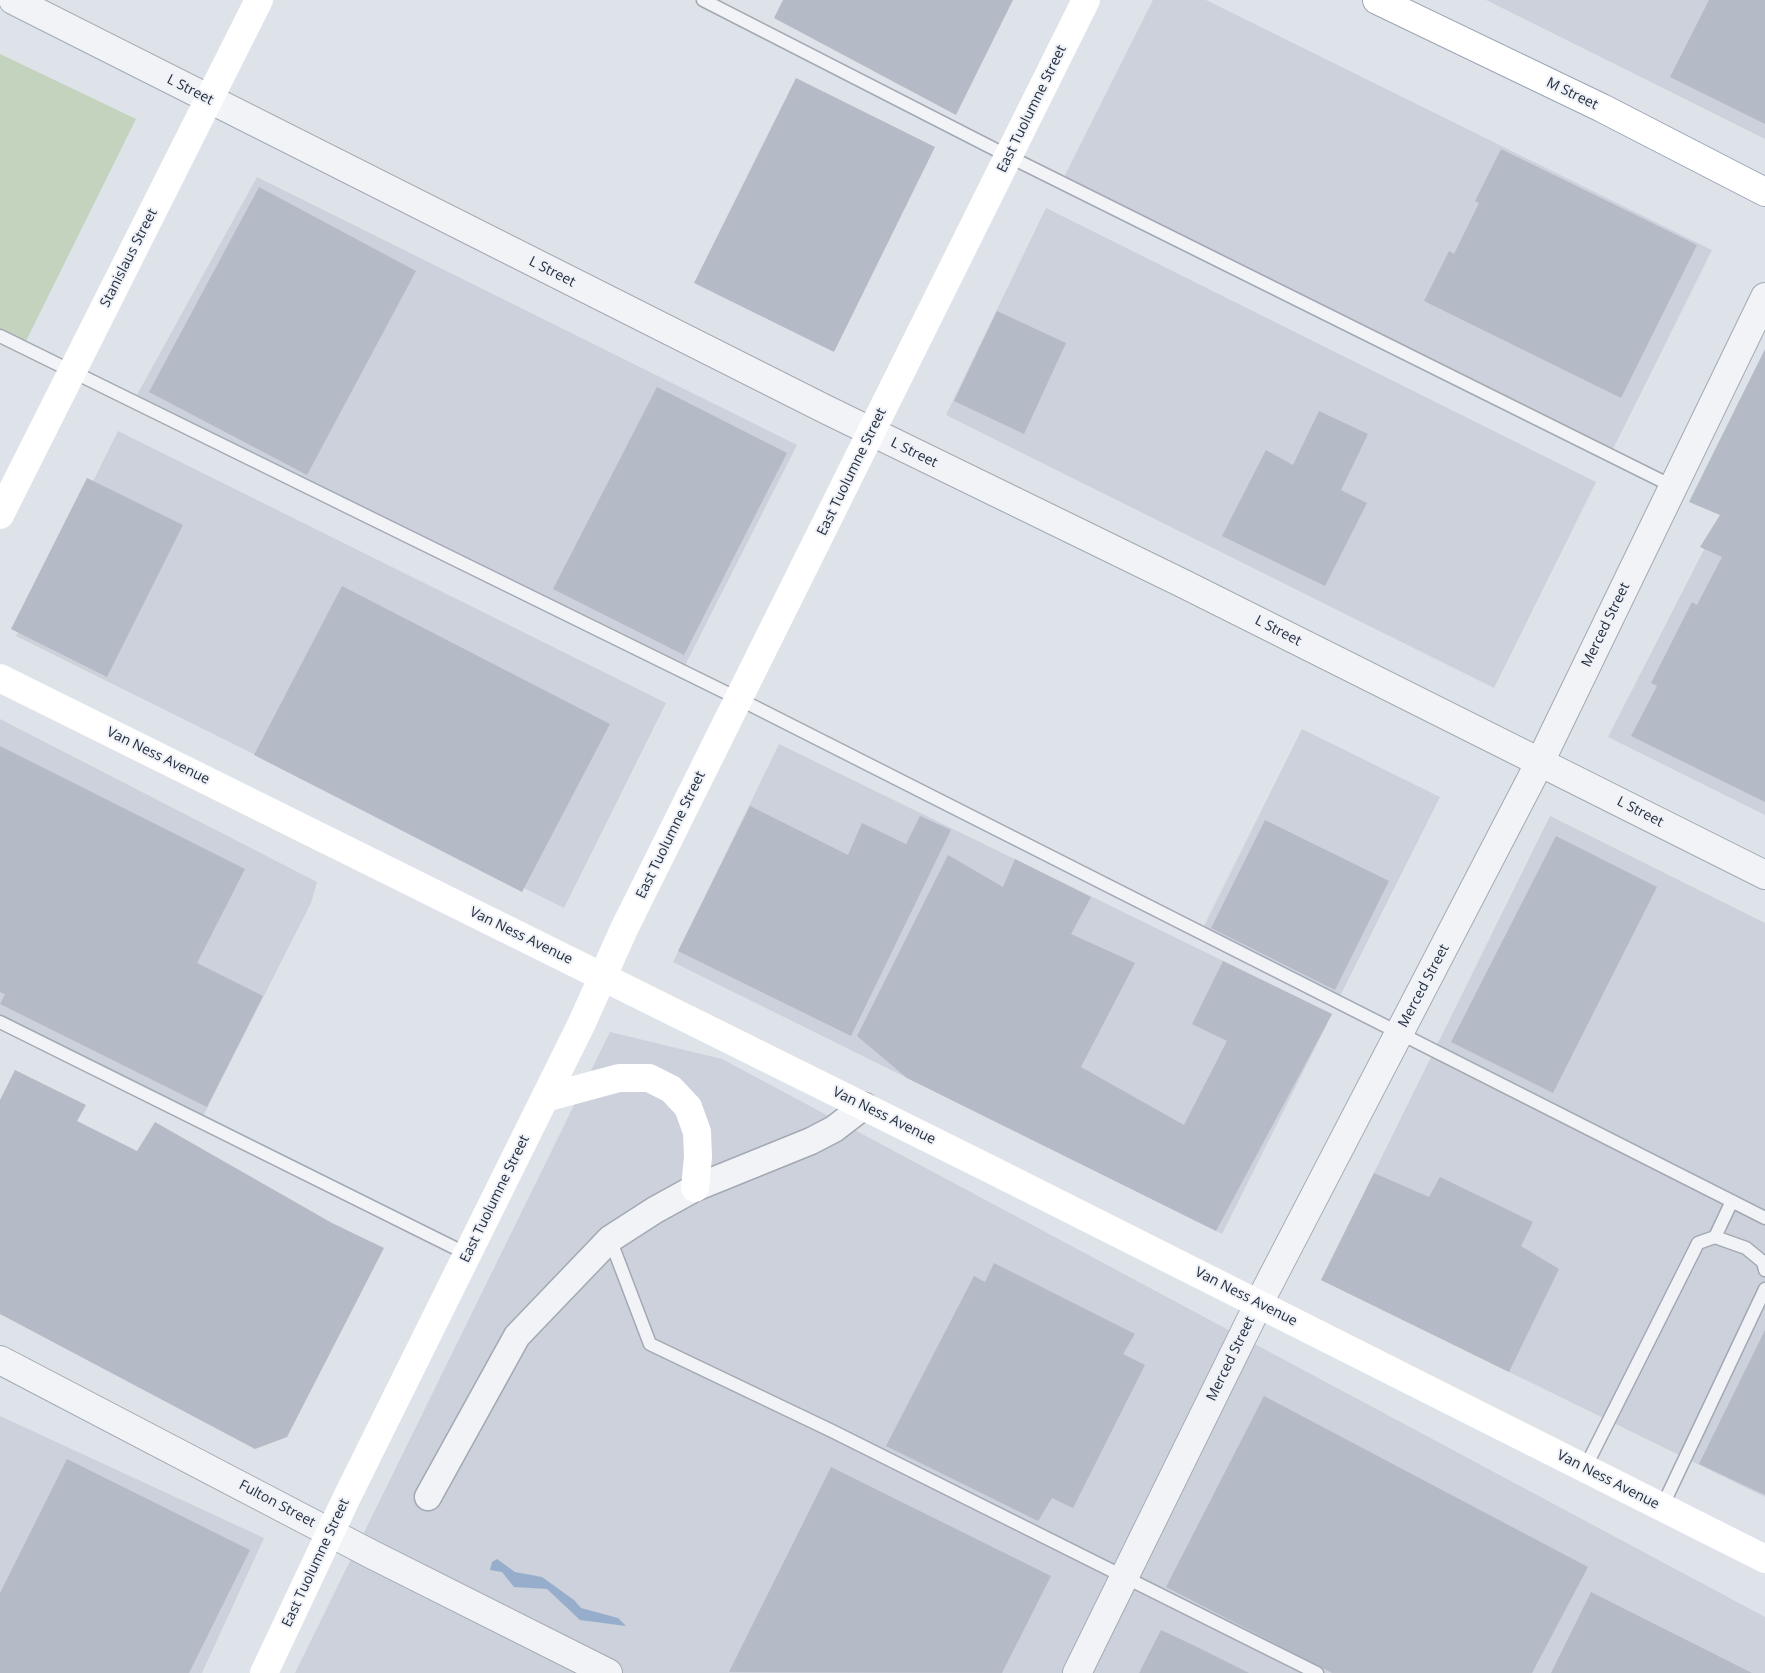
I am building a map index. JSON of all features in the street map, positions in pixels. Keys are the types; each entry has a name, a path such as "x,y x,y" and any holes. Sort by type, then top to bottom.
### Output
{"main road":[{"name":"Stanislaus Street","path":"0,515 259,0"},
{"name":"East Tuolumne Street","path":"264,1673 330,1532 581,1025 602,976 1086,0"},
{"name":"M Street","path":"1377,0 1602,108 1765,192"},
{"name":"Van Ness Avenue","path":"0,678 1259,1303 1765,1559"},
{"path":"545,1098 619,1078 649,1078 671,1089 688,1107 697,1132 698,1157 695,1188"}],"street":[{"name":"L Street","path":"13,0 871,432 1184,584 1765,874"},
{"name":"Merced Street","path":"1077,1673 1259,1303 1540,762 1765,297"},
{"path":"428,1497 517,1336 610,1239 655,1210 695,1188 811,1141 834,1129 864,1106"},
{"name":"Fulton Street","path":"0,1360 330,1532 608,1673"}],"lane":[{"path":"703,0 1008,156 1672,486"},
{"path":"0,336 739,699 1399,1033 1512,1088 1765,1218"},
{"path":"0,1022 467,1254"},
{"path":"1585,1468 1698,1243 1715,1236 1732,1201"},
{"path":"1715,1236 1746,1248 1763,1262 1765,1270"},
{"path":"610,1239 650,1344 832,1431 1317,1673"},
{"path":"1662,1507 1765,1289"}],"shaded area":[{"path":"1153,0 1206,0 1712,250 1610,455 1061,183"},
{"path":"1486,0 1765,0 1765,139 1669,91"},
{"path":"257,177 797,445 680,675 132,404"},
{"path":"1046,208 1596,482 1494,688 946,415"},
{"path":"1765,413 1765,815 1608,737 1712,534"},
{"path":"118,431 666,703 564,908 16,636"},
{"path":"0,719 317,882 311,903 201,1120 0,1019"},
{"path":"1302,729 1440,797 1337,1002 1200,934"},
{"path":"779,744 1332,1014 1222,1234 673,962"},
{"path":"1550,816 1765,923 1765,1497 1321,1280"},
{"path":"610,1032 722,1059 1765,1617 1765,1673 295,1673"},
{"path":"0,1416 264,1538 202,1673 0,1673"}],"green space":[{"path":"0,54 136,119 22,349 0,338"}],"water":[{"path":"497,1559 515,1572 542,1577 574,1600 581,1608 618,1618 626,1626 580,1620 547,1589 514,1587 502,1572 490,1570 492,1562"}],"building":[{"path":"783,0 1013,0 956,115 774,18"},
{"path":"1709,0 1765,0 1765,124 1670,77"},
{"path":"796,78 935,147 834,352 694,283"},
{"path":"1501,149 1697,245 1621,398 1424,301 1449,251 1454,254 1479,203 1475,201"},
{"path":"259,187 416,271 307,475 149,392"},
{"path":"997,311 1066,343 1024,434 954,401"},
{"path":"1765,349 1765,802 1631,736 1657,686 1651,683 1692,602 1697,605 1722,557 1700,547 1720,515 1689,502"},
{"path":"657,387 787,453 684,655 553,589"},
{"path":"1319,411 1368,434 1341,490 1367,503 1325,586 1222,536 1266,450 1293,465"},
{"path":"87,478 183,525 107,677 11,629"},
{"path":"342,586 610,724 522,892 254,755"},
{"path":"0,746 245,869 197,963 263,996 207,1107 0,1004 5,994 0,992"},
{"path":"750,806 848,855 862,823 906,844 920,816 951,830 851,1036 678,951"},
{"path":"1265,820 1389,881 1335,990 1211,928"},
{"path":"1556,836 1657,887 1553,1093 1451,1042"},
{"path":"948,855 1003,887 1015,859 1091,897 1071,934 1135,963 1081,1067 1184,1125 1227,1041 1192,1024 1223,961 1332,1014 1216,1231 907,1078 857,1036"},
{"path":"15,1070 86,1105 77,1121 137,1151 155,1122 332,1223 384,1248 287,1437 255,1449 0,1314 0,1100"},
{"path":"1374,1173 1429,1197 1440,1177 1533,1222 1521,1246 1559,1269 1509,1372 1321,1280"},
{"path":"994,1263 1135,1334 1123,1354 1145,1365 1073,1508 1052,1498 1038,1521 886,1446 974,1276 985,1282"},
{"path":"1765,1330 1765,1495 1699,1464"},
{"path":"1264,1396 1588,1567 1532,1673 1332,1673 1166,1587"},
{"path":"67,1459 250,1550 189,1673 0,1673 0,1593"},
{"path":"831,1467 1051,1576 1002,1673 729,1672"},
{"path":"1591,1592 1752,1673 1551,1673"},
{"path":"1161,1630 1195,1646 1249,1673 1139,1673"}]}
